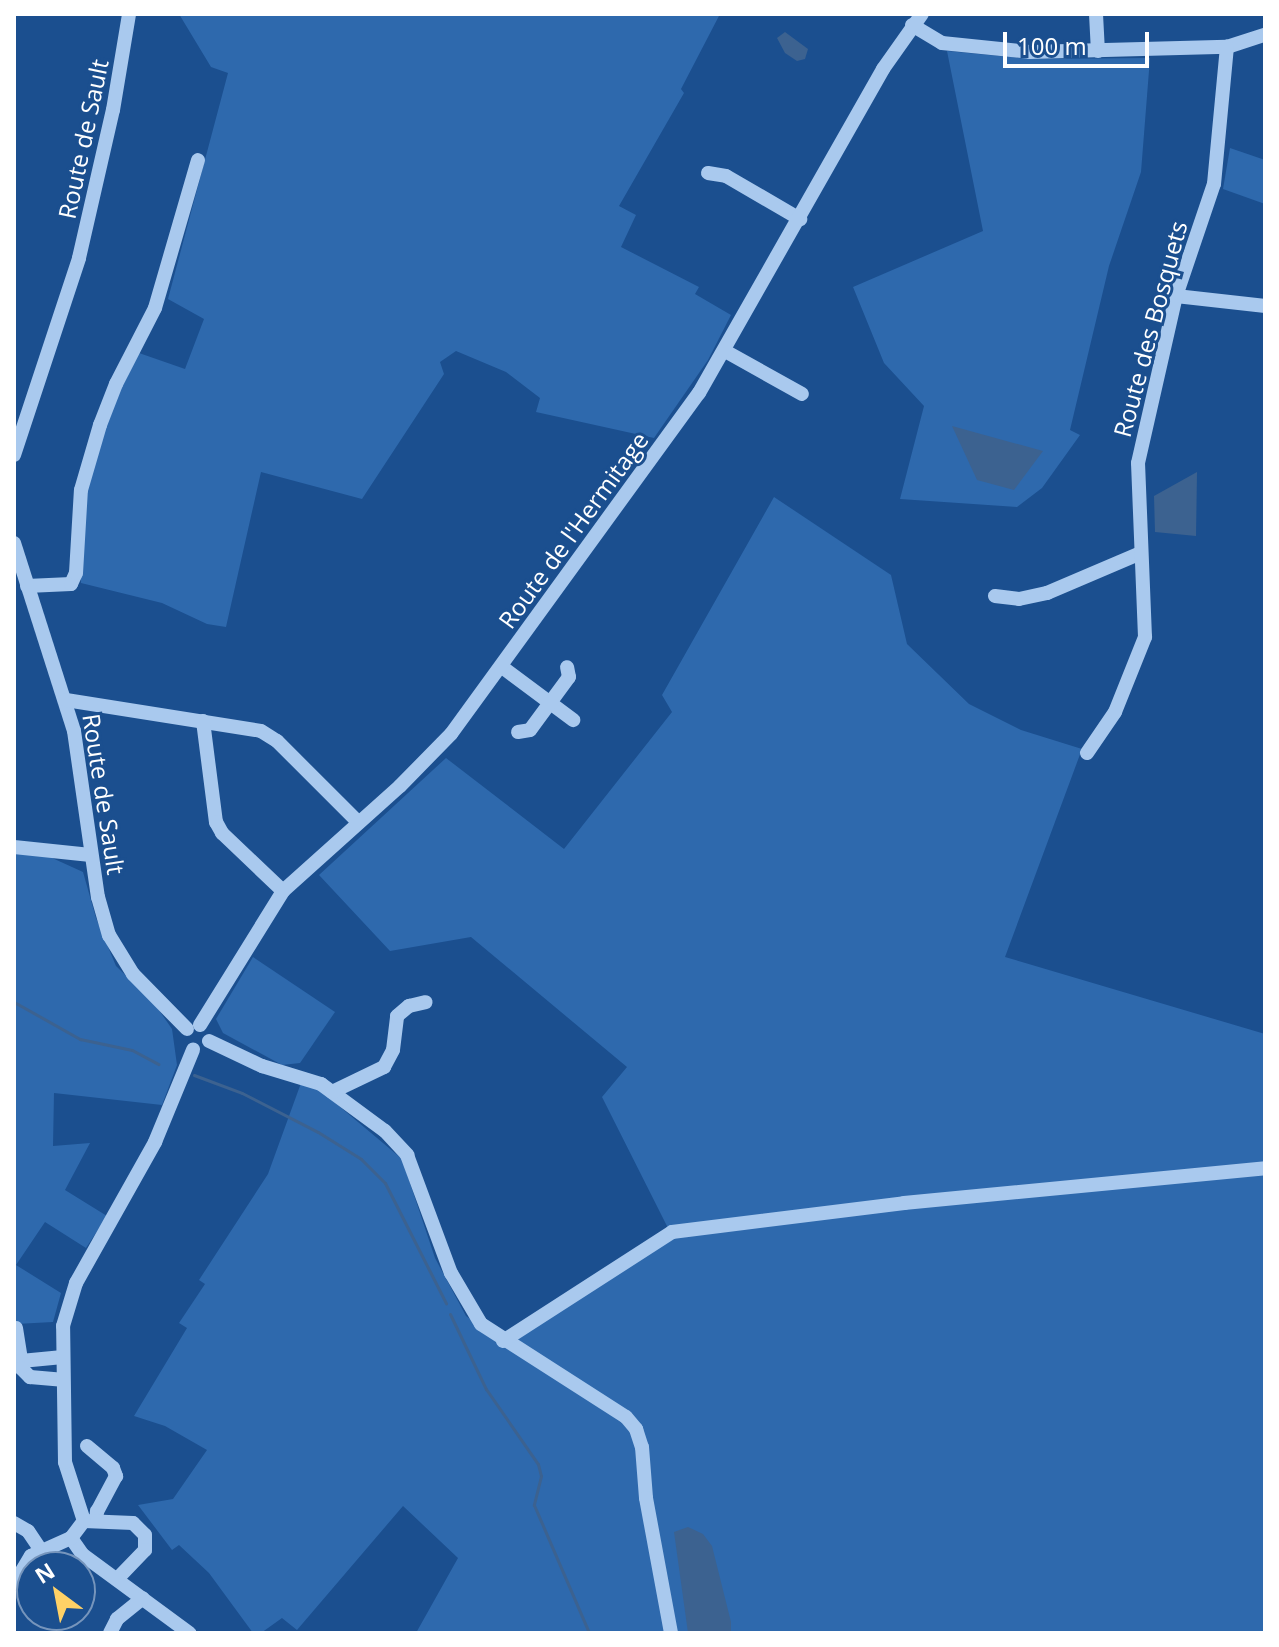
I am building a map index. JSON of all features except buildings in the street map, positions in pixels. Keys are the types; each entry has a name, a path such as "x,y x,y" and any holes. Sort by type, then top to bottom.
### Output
{"street":[{"name":"Route de Sault","path":"14,455 79,258 113,110 129,14"},
{"path":"1096,14 1098,51"},
{"path":"917,19 942,43 1030,52 1227,47 1265,35"},
{"name":"Route de l'Hermitage","path":"193,1027 283,891 451,734 699,393 883,69 917,19"},
{"name":"Route des Bosquets","path":"1087,753 1115,712 1142,652 1146,614 1138,463 1176,296 1214,184 1227,47"},
{"path":"27,586 71,584 76,573 81,490 100,425 116,384 155,308 198,160"},
{"path":"708,173 726,176 800,219"},
{"path":"1176,296 1265,306"},
{"path":"725,351 802,394"},
{"name":"Route de Sault","path":"14,543 66,700 82,776 98,897 121,958 193,1027"},
{"path":"995,596 1019,599 1047,593 1141,553"},
{"path":"502,667 573,720"},
{"path":"518,732 530,730 569,677 567,667"},
{"path":"66,700 203,721 270,736 358,822"},
{"path":"203,721 216,822 222,833 283,891"},
{"path":"14,847 91,855"},
{"path":"332,1092 384,1067 393,1050 397,1016 409,1006 426,1002"},
{"path":"193,1027 207,1029 209,1041 205,1048 193,1050 184,1041 193,1027"},
{"path":"209,1041 262,1066 308,1078 385,1131 407,1155 451,1273 474,1316 503,1341 626,1417 636,1429 642,1447 646,1498 671,1633"},
{"path":"90,1521 66,1472 63,1326 76,1283 155,1142 193,1050"},
{"path":"503,1341 672,1232 904,1203 1265,1168"},
{"path":"16,1328 21,1368 30,1377 62,1380"},
{"path":"21,1361 63,1357"},
{"path":"14,1584 23,1564 41,1550 71,1538 90,1521 116,1476 113,1468 87,1446"},
{"path":"90,1521 133,1523 145,1535 145,1550 117,1579"},
{"path":"14,1523 28,1531 41,1550"},
{"path":"71,1538 83,1555 189,1633"},
{"path":"110,1633 117,1619 143,1598"}],"shaded area":[{"path":"179,14 720,14 681,89 684,93 619,206 636,215 621,247 699,287 695,294 731,315 708,360 654,438 536,412 540,398 506,372 456,351 440,362 444,374 362,499 261,472 226,627 207,624 162,603 81,583 81,487 105,421 139,353 185,369 204,319 168,299 228,73 211,67"},
{"path":"785,32 808,49 805,59 797,61 785,53 777,38"},
{"path":"947,51 1030,59 1150,58 1141,172 1109,266 1070,430 1080,435 1042,488 1017,507 900,499 924,406 884,363 853,287 983,231"},
{"path":"1230,148 1265,160 1265,204 1223,189"},
{"path":"952,426 1043,451 1014,490 977,480"},
{"path":"1197,472 1196,536 1155,532 1154,496"},
{"path":"774,497 891,575 907,644 969,704 1021,730 1082,749 1005,957 1265,1034 1265,1633 416,1633 458,1558 403,1506 297,1630 282,1618 261,1633 253,1633 209,1573 179,1545 172,1550 138,1505 173,1499 207,1450 165,1426 134,1416 187,1328 179,1323 205,1284 199,1280 268,1174 301,1083 314,1085 402,1159 435,1258 466,1316 498,1339 673,1238 602,1097 627,1067 471,937 390,951 319,875 446,758 564,849 672,712 662,695"},
{"path":"39,852 83,872 96,918 116,966 154,1003 172,1029 177,1065 162,1105 54,1093 53,1146 90,1143 65,1190 107,1216 86,1248 45,1222 16,1265 61,1293 53,1322 16,1324 14,853"},
{"path":"253,957 335,1012 300,1063 282,1065 223,1033 216,1019"},
{"path":"688,1527 703,1534 712,1546 731,1633 688,1633 674,1532"}],"waterway":[{"path":"14,1002 80,1039 132,1050 158,1064"},
{"path":"194,1075 242,1093 318,1132 361,1159 385,1183 446,1303"},
{"path":"450,1314 486,1389 538,1464 541,1476 534,1505 589,1633"}]}
